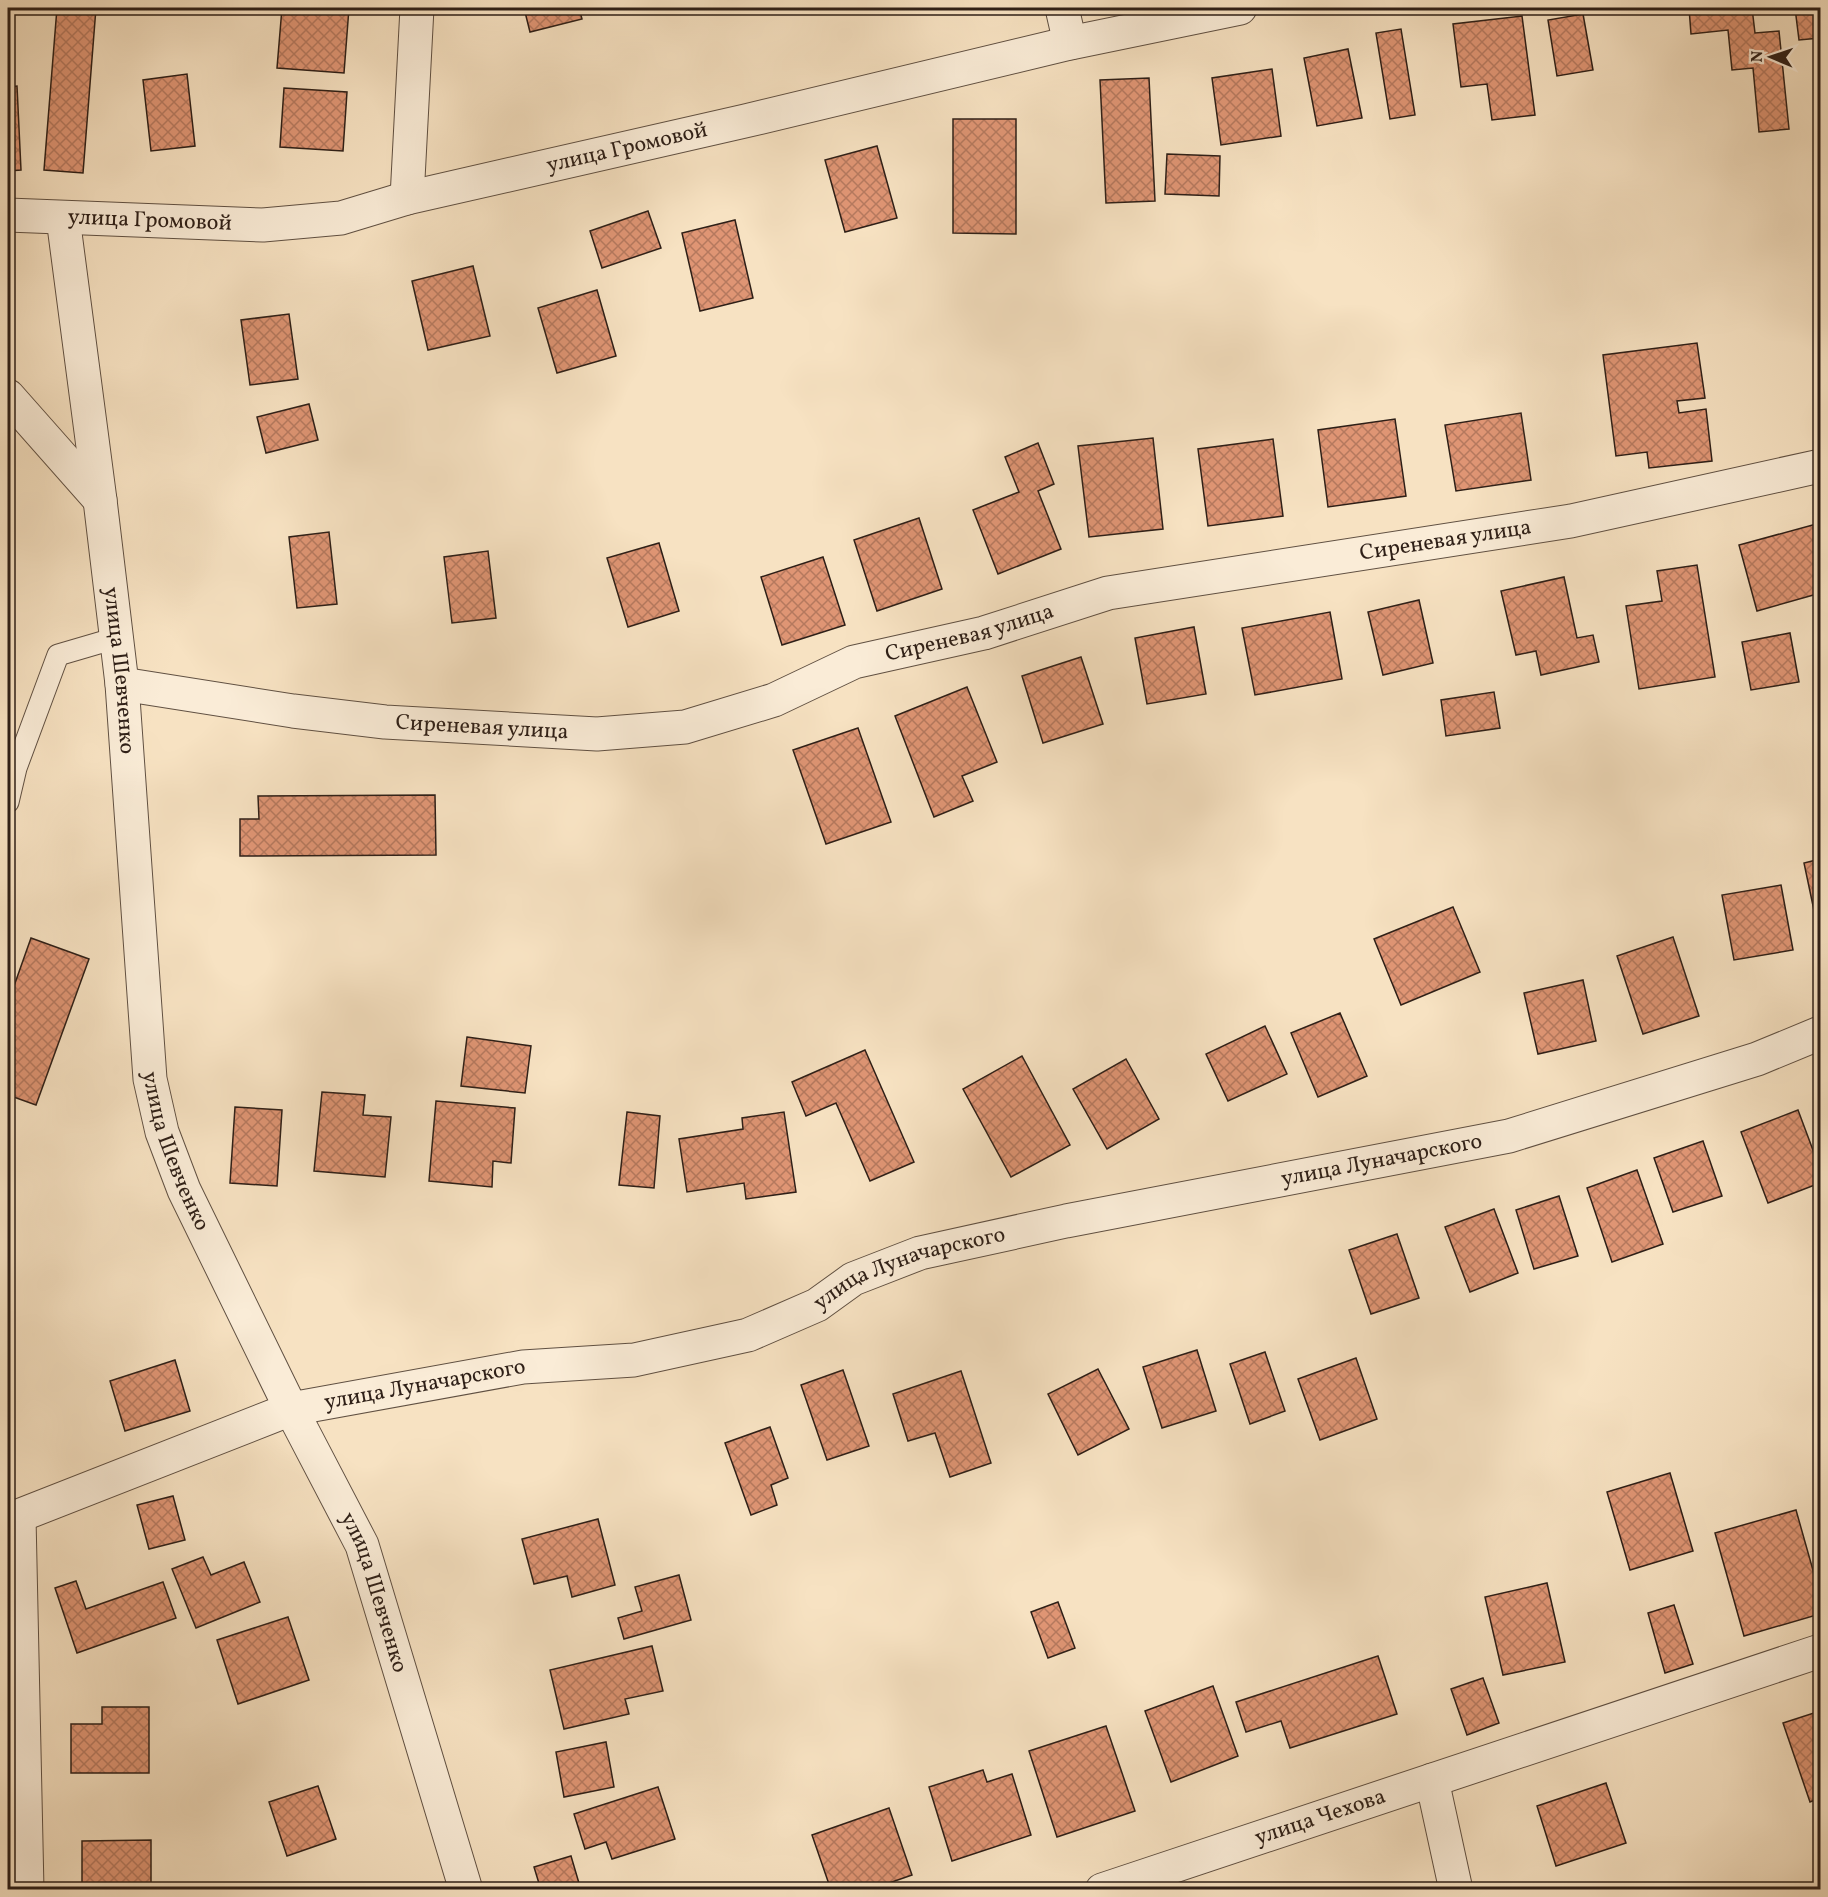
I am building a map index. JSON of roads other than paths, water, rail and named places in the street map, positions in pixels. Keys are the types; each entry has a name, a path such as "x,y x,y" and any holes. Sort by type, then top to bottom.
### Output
{"street":[{"path":"407,198 417,8"},
{"path":"1062,8 1070,43"},
{"name":"улица Громовой","path":"8,214 263,225 341,218 407,198 733,124 1070,43 1240,8"},
{"name":"улица Шевченко","path":"63,218 122,684 150,1079 162,1132 184,1190 291,1409 362,1545 466,1890"},
{"path":"8,396 100,500"},
{"name":"Сиреневая улица","path":"122,684 293,711 385,722 597,734 685,727 774,700 854,662 984,633 1108,593 1571,521 1821,466"},
{"name":"улица Луначарского","path":"13,1519 291,1409 523,1367 634,1360 748,1335 817,1305 853,1279 920,1253 1066,1221 1509,1136 1756,1059 1821,1033"},
{"path":"13,1519 27,1890"},
{"name":"улица Чехова","path":"1102,1890 1821,1651"},
{"path":"1432,1780 1456,1890"}],"lane":[{"path":"8,802 16,768 58,655 116,638"}]}
